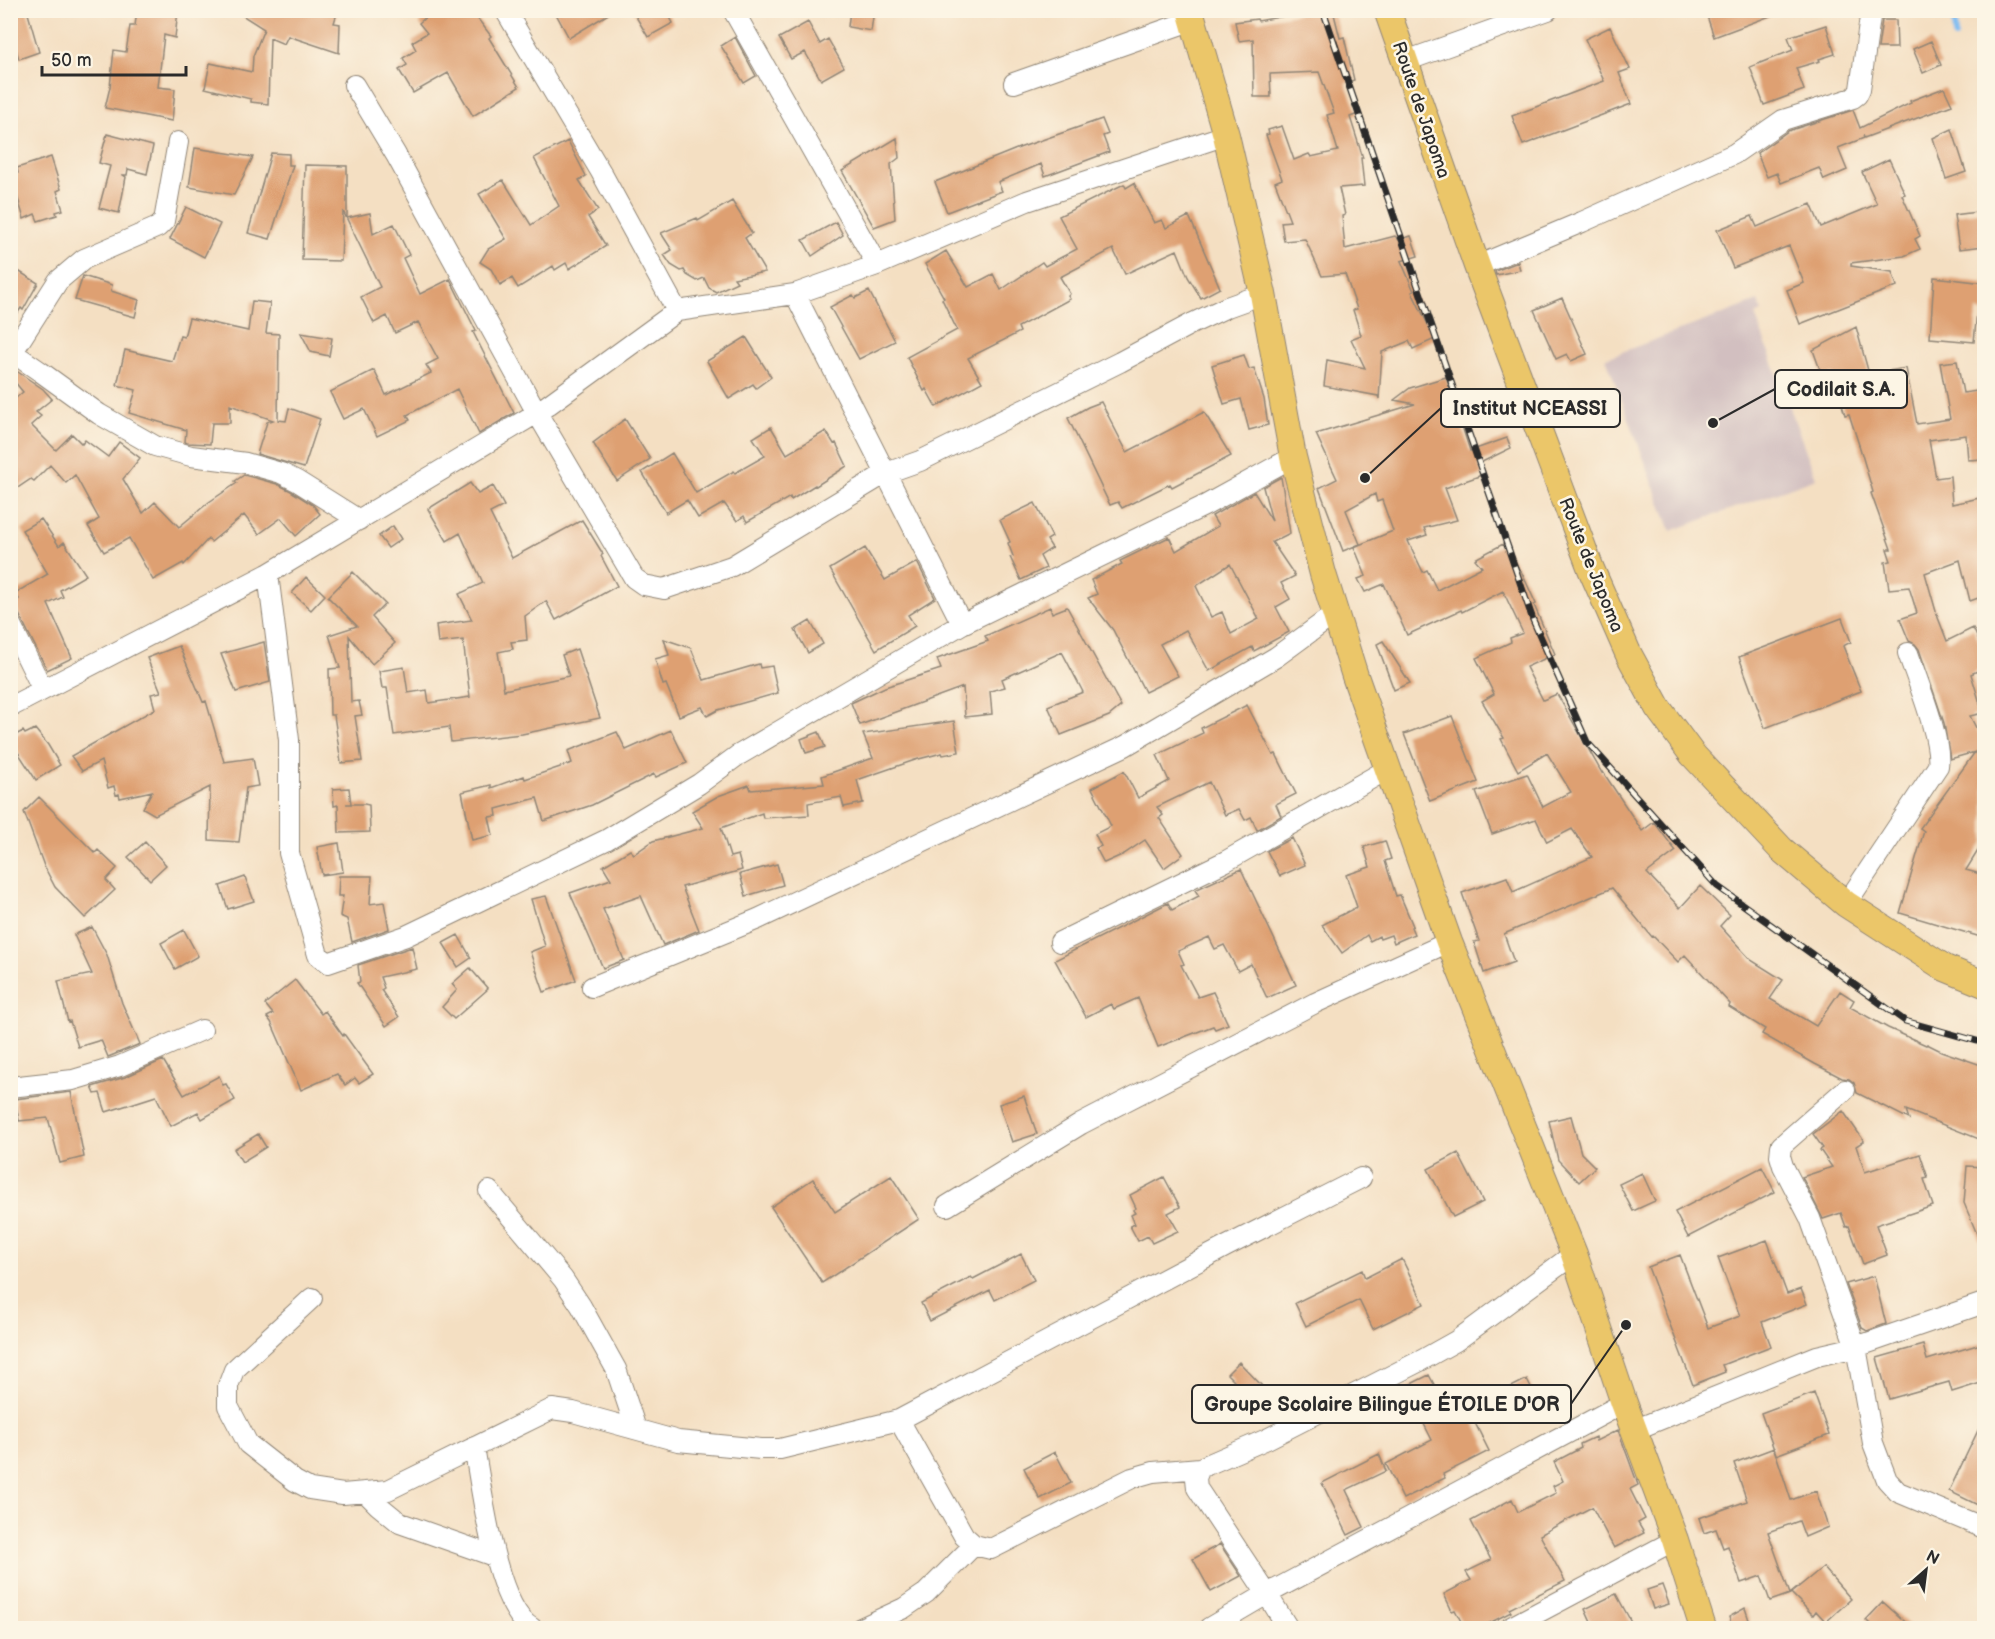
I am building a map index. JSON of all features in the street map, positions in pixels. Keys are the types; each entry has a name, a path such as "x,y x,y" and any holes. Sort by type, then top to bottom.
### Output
{"main road":[{"name":"Route de Japoma","path":"1387,10 1403,62 1477,266 1592,569 1628,653 1658,708 1692,754 1782,850 1846,904 1945,968 1984,984"},
{"path":"1191,15 1226,135 1263,294 1293,457 1336,613 1449,942 1574,1254 1624,1403 1675,1540 1703,1629"}],"street":[{"path":"506,10 601,172 677,312"},
{"path":"733,10 877,265"},
{"path":"1403,62 1548,10"},
{"path":"1477,266 1734,154 1783,120 1853,98 1860,89 1871,10"},
{"path":"1014,82 1191,15"},
{"path":"354,85 396,155 537,413 634,578 644,585 664,589 732,566 886,473 920,460 1120,362 1191,324 1227,307 1263,294"},
{"path":"10,707 268,574 537,413 677,312 795,294 877,265 1027,201 1226,135"},
{"path":"178,142 164,221 158,227 84,259 58,281 11,355 41,372 99,414 155,446 191,456 246,464 281,473 359,520"},
{"path":"795,294 962,624"},
{"path":"268,574 289,740 290,853 318,955 328,963 406,936 606,840 699,784 738,756 962,624 1206,505 1293,457"},
{"path":"592,987 758,919 1125,746 1276,657 1336,613"},
{"path":"10,623 43,690"},
{"path":"1846,904 1938,766 1939,759 1932,729 1908,653"},
{"path":"1060,942 1226,861 1388,769"},
{"path":"947,1206 1081,1124 1325,998 1449,942"},
{"path":"10,1087 73,1080 120,1066 202,1030"},
{"path":"1845,1090 1781,1146 1780,1156 1783,1166 1810,1218 1856,1347 1874,1443 1887,1480 1898,1492 1984,1528"},
{"path":"312,1298 234,1370 228,1386 228,1406 248,1444 310,1490 343,1494 388,1490 552,1409 573,1412 678,1441 780,1449 899,1420 1361,1178"},
{"path":"489,1191 563,1279 581,1306 616,1369 636,1429"},
{"path":"899,1420 964,1536 974,1545 991,1549 1132,1478 1153,1472 1200,1468 1267,1439 1456,1341 1574,1254"},
{"path":"1634,1430 1817,1356 1856,1347 1984,1304"},
{"path":"1209,1629 1267,1594 1624,1403"},
{"path":"474,1448 494,1556 508,1594 522,1622 532,1629"},
{"path":"1200,1468 1196,1478 1197,1488 1288,1629"},
{"path":"366,1492 378,1505 400,1522 494,1556"},
{"path":"1509,1629 1675,1540"},
{"path":"861,1629 904,1608 926,1593 974,1545"}],"shaded area":[{"path":"1758,301 1762,312 1755,315 1816,478 1671,531 1606,358"}],"building":[{"path":"10,10 27,10 39,52 19,59 10,30"},
{"path":"137,10 178,10 175,38 164,35 158,87 175,89 172,121 105,108 114,50 126,52 130,26 135,26"},
{"path":"234,10 338,10 334,23 340,24 339,53 288,36 284,44 270,38 268,104 251,102 251,99 205,88 210,63 252,72 253,56 264,29"},
{"path":"434,10 471,10 491,36 489,38 519,87 473,116 448,73 413,93 399,70 407,65 403,58 416,50 412,42 427,33 419,23"},
{"path":"554,10 615,10 569,38"},
{"path":"632,10 666,10 673,23 648,37"},
{"path":"850,10 874,10 871,31 848,27"},
{"path":"1300,10 1333,10 1340,38 1344,37 1354,80 1345,83 1358,114 1350,117 1363,158 1361,158 1364,186 1339,188 1345,215 1342,216 1345,249 1395,236 1399,240 1411,236 1418,256 1401,261 1414,291 1412,292 1435,339 1413,349 1409,341 1382,352 1379,399 1378,396 1324,386 1327,360 1365,368 1351,339 1361,335 1353,310 1357,309 1345,274 1322,276 1305,239 1284,241 1281,222 1290,221 1275,182 1282,179 1266,135 1269,134 1268,130 1282,126 1294,160 1309,154 1311,157 1338,151 1327,115 1334,113 1319,72 1270,74 1271,97 1254,97 1253,39 1239,41 1235,22 1257,19 1258,21 1301,13"},
{"path":"1705,10 1781,10 1781,12 1714,37"},
{"path":"1882,20 1896,20 1897,48 1878,48"},
{"path":"808,22 820,44 828,39 844,67 821,80 805,52 791,59 779,38"},
{"path":"1826,25 1835,54 1796,68 1804,90 1764,105 1750,67 1793,50 1788,37"},
{"path":"1610,27 1630,69 1619,73 1631,104 1523,145 1512,116 1604,81 1585,39"},
{"path":"735,37 756,76 744,83 721,46"},
{"path":"1931,41 1941,65 1923,73 1913,49"},
{"path":"1944,88 1952,105 1838,148 1847,170 1824,180 1819,168 1781,183 1777,173 1767,177 1757,153 1788,131 1853,110 1860,128 1911,103 1910,101"},
{"path":"1102,119 1108,134 1103,136 1109,152 1045,176 1041,164 998,182 1002,191 947,212 935,182 1019,148"},
{"path":"1952,129 1966,172 1946,179 1933,138"},
{"path":"107,134 153,146 147,174 128,169 127,175 123,175 126,177 119,213 99,208 110,166 99,163"},
{"path":"897,138 899,158 891,164 895,219 874,227 842,171"},
{"path":"568,141 586,176 579,180 598,210 588,217 606,246 569,269 566,263 555,270 553,266 518,288 512,278 500,285 491,269 480,262 488,249 506,239 479,194 503,180 531,225 559,206 534,158"},
{"path":"195,148 253,157 234,195 189,187"},
{"path":"271,153 289,154 289,165 293,165 270,239 248,233"},
{"path":"51,157 61,189 57,191 63,210 56,212 57,215 38,221 35,214 24,219 11,175 18,173 17,168"},
{"path":"1889,159 1920,236 1915,239 1920,249 1904,256 1851,263 1851,266 1892,272 1897,286 1800,324 1787,290 1804,283 1789,246 1733,268 1717,230 1752,216 1757,227 1811,204 1821,227 1877,204 1862,172"},
{"path":"305,165 347,166 347,218 370,213 373,234 394,224 409,255 403,258 420,294 450,279 476,331 473,332 514,413 479,434 457,389 407,415 410,420 377,436 364,409 343,419 330,392 374,370 386,395 431,373 426,365 438,359 418,322 395,333 387,316 374,323 361,297 380,287 343,211 341,261 302,260"},
{"path":"1134,183 1154,223 1162,220 1166,228 1189,216 1220,288 1201,298 1188,277 1177,250 1125,274 1113,249 1060,277 1070,294 1068,296 1070,299 1018,327 1020,332 968,358 982,382 936,407 926,389 924,391 907,357 957,330 942,299 944,298 925,264 946,251 968,287 993,274 1001,290 1042,262 1045,266 1077,249 1059,216 1124,184 1126,188"},
{"path":"732,201 752,233 745,238 765,272 734,278 737,282 716,292 709,288 704,278 697,281 687,275 684,270 681,271 671,265 664,255 672,250 661,233 697,218 698,221"},
{"path":"186,207 220,224 204,257 170,239"},
{"path":"1984,211 1984,246 1959,249 1954,215"},
{"path":"836,222 843,235 812,256 803,240"},
{"path":"1518,262 1520,270 1496,275 1495,271"},
{"path":"10,266 38,283 23,310 21,308 10,324"},
{"path":"83,276 112,285 111,291 139,300 135,317 75,300"},
{"path":"1934,277 1984,283 1984,312 1977,311 1974,342 1930,338"},
{"path":"869,291 895,341 859,359 830,307 853,295 855,298"},
{"path":"1562,298 1587,354 1571,361 1567,354 1556,359 1534,310"},
{"path":"252,301 270,303 266,333 279,334 278,420 286,421 289,408 320,419 304,468 257,454 267,422 273,420 230,405 230,423 212,423 210,444 187,443 185,442 186,430 129,413 136,390 117,385 125,350 172,361 180,336 184,337 189,318 248,331"},
{"path":"1856,327 1869,374 1906,368 1917,424 1950,419 1940,363 1957,361 1963,393 1984,390 1984,459 1968,460 1966,435 1929,440 1936,478 1950,476 1952,504 1984,497 1984,596 1970,601 1960,560 1925,573 1947,641 1973,628 1984,652 1984,660 1979,663 1982,669 1971,674 1983,713 1970,716 1983,741 1984,739 1984,841 1966,870 1984,875 1984,938 1900,913 1924,831 1920,828 1975,752 1950,759 1944,723 1919,649 1909,641 1900,619 1917,613 1909,587 1889,589 1885,562 1891,561 1887,549 1891,549 1871,493 1873,492 1860,448 1849,414 1845,415 1833,374 1823,378 1813,350"},
{"path":"301,333 332,338 329,356 311,352"},
{"path":"746,337 771,377 756,388 753,384 729,399 707,361"},
{"path":"1244,355 1249,369 1254,368 1264,399 1268,425 1249,430 1241,399 1224,404 1212,365"},
{"path":"12,368 43,389 52,399 36,412 41,416 31,425 56,450 72,434 82,444 85,440 108,457 119,442 140,458 123,479 143,513 155,502 179,527 237,483 235,481 244,475 277,484 291,491 313,505 320,514 296,536 281,518 259,534 244,515 211,542 208,539 184,565 183,563 153,580 129,538 104,552 88,526 99,519 75,475 66,483 50,465 34,481 31,479 10,493 10,403 23,392 10,376"},
{"path":"1446,377 1470,451 1507,438 1511,448 1478,464 1482,475 1445,488 1457,520 1424,528 1427,535 1408,541 1423,572 1427,570 1437,590 1482,567 1475,559 1503,544 1522,573 1555,654 1526,667 1543,700 1557,694 1602,773 1642,831 1654,822 1676,851 1647,873 1680,908 1700,886 1730,915 1720,926 1751,960 1783,980 1770,999 1816,1026 1840,991 1854,1000 1850,1007 1888,1028 1941,1051 1984,1066 1984,1141 1906,1110 1909,1119 1857,1093 1854,1083 1849,1079 1842,1078 1762,1034 1765,1029 1729,1007 1730,1004 1685,955 1678,962 1652,937 1612,888 1504,934 1514,962 1484,973 1474,942 1479,941 1462,893 1507,877 1513,892 1592,857 1572,829 1547,842 1536,819 1492,834 1476,792 1527,774 1543,807 1571,792 1547,753 1518,771 1501,739 1504,738 1482,701 1494,694 1476,658 1511,642 1510,638 1523,633 1503,591 1462,612 1461,610 1407,635 1384,584 1365,592 1358,579 1366,576 1354,547 1393,531 1382,500 1377,502 1375,494 1346,510 1360,544 1343,551 1319,488 1337,479 1316,434 1415,404 1394,400 1410,388"},
{"path":"1101,402 1127,452 1204,412 1231,456 1172,487 1170,484 1122,508 1118,502 1110,505 1068,418"},
{"path":"625,419 650,459 617,481 593,443"},
{"path":"771,427 787,454 826,431 834,444 836,443 847,466 791,500 790,497 747,522 744,516 737,521 724,503 698,518 687,500 666,513 642,472 672,453 696,493 765,456 753,438"},
{"path":"1281,477 1290,533 1272,542 1295,576 1281,583 1290,599 1276,607 1289,632 1254,651 1252,647 1209,671 1186,630 1160,644 1178,676 1145,692 1113,630 1088,598 1097,594 1091,580 1122,564 1120,561 1169,537 1176,551 1218,526 1212,516 1254,492 1272,521 1263,487","holes":["1230,564 1259,619 1231,634 1222,612 1211,617 1196,586"]},
{"path":"470,483 478,494 493,486 504,506 490,513 512,558 582,520 603,554 601,556 617,586 556,620 546,601 525,616 527,640 511,642 513,649 498,652 504,690 569,676 562,655 577,649 600,718 522,734 451,742 449,727 394,735 387,688 382,688 379,671 404,667 408,693 427,690 429,703 470,697 463,640 438,643 436,625 472,620 459,594 483,583 460,533 447,541 428,509"},
{"path":"1035,503 1052,537 1047,540 1052,548 1040,556 1046,568 1021,580 1010,557 1013,556 1008,543 1010,542 1000,520"},
{"path":"41,519 59,546 64,542 86,575 60,590 63,597 48,604 72,658 47,670 13,602 19,599 15,593 48,574 22,530"},
{"path":"393,526 401,539 388,548 379,536"},
{"path":"865,548 885,580 917,562 935,598 908,615 915,626 876,650 830,569"},
{"path":"353,572 385,604 372,617 395,643 372,664 349,636 351,702 359,701 362,715 355,716 362,761 341,763 334,715 330,715 329,669 340,668 329,635 357,626 328,597"},
{"path":"306,577 325,595 311,610 292,593"},
{"path":"1050,607 1052,613 1067,607 1121,706 1109,716 1061,735 1048,706 1083,692 1062,652 1002,679 1005,687 990,691 992,714 965,717 963,687 860,725 851,703 885,687 941,669 937,659 988,641 985,636"},
{"path":"1842,618 1851,642 1843,646 1861,691 1765,728 1739,657"},
{"path":"810,621 823,644 808,653 795,630"},
{"path":"664,639 691,648 704,680 759,664 760,668 772,666 778,693 718,710 707,716 702,707 679,716 666,684 663,685 655,659 669,655"},
{"path":"1383,641 1410,683 1394,690 1377,644"},
{"path":"264,642 270,682 236,692 221,654"},
{"path":"179,646 203,702 206,701 224,762 253,758 258,786 246,788 239,842 209,840 210,787 155,815 143,808 152,791 120,798 119,794 116,795 114,786 108,788 101,761 82,771 71,756 155,709 151,694 161,692 147,658"},
{"path":"1247,705 1296,794 1276,804 1281,816 1257,830 1251,817 1245,820 1239,809 1225,815 1209,782 1157,807 1163,815 1159,818 1183,854 1164,868 1145,840 1124,854 1104,863 1096,848 1101,846 1095,834 1111,826 1092,788 1124,771 1138,798 1169,781 1157,755 1203,733 1201,728"},
{"path":"1452,716 1478,782 1430,801 1404,734"},
{"path":"954,721 959,752 943,755 942,753 915,760 857,780 863,803 844,807 841,797 808,803 809,815 763,818 762,813 721,828 730,857 738,855 742,870 682,887 699,930 663,945 641,896 603,909 624,960 603,968 570,893 611,879 603,866 630,850 634,854 653,841 703,828 692,811 718,796 749,785 751,790 824,784 822,776 873,758 863,734"},
{"path":"35,729 60,765 36,780 10,740 23,731 25,734"},
{"path":"671,730 687,763 656,777 654,774 592,805 544,821 537,798 496,809 497,816 489,817 493,835 472,840 462,792 491,785 491,788 572,763 568,751 617,732 626,750"},
{"path":"819,732 825,747 806,753 801,739"},
{"path":"349,788 351,804 369,805 370,832 339,833 338,805 334,806 333,789"},
{"path":"39,797 95,853 98,850 117,868 106,880 115,890 85,918 55,887 44,866 24,812"},
{"path":"1292,838 1305,865 1280,876 1267,851"},
{"path":"1385,841 1391,859 1385,861 1396,896 1400,895 1414,934 1394,943 1391,935 1380,939 1379,936 1370,941 1367,935 1342,953 1322,925 1357,907 1346,875 1370,867 1364,847"},
{"path":"145,842 166,865 150,880 128,857"},
{"path":"339,843 343,872 322,875 317,847"},
{"path":"777,864 783,885 746,896 740,874"},
{"path":"1241,869 1296,985 1267,998 1251,964 1238,971 1224,945 1215,949 1209,937 1178,951 1184,964 1181,965 1198,997 1213,992 1228,1024 1215,1029 1213,1026 1158,1047 1138,998 1114,1009 1111,1004 1086,1017 1055,960 1168,903 1172,910 1199,896 1195,890"},
{"path":"339,876 372,876 370,904 384,902 389,929 352,942 347,919 340,916 343,896 338,896"},
{"path":"245,877 254,901 228,909 220,886"},
{"path":"546,896 576,980 544,992 530,952 545,946 531,899"},
{"path":"92,927 107,955 122,1003 140,1044 108,1057 101,1040 78,1047 70,1021 68,1022 58,981 92,974 74,935"},
{"path":"184,930 198,956 175,969 161,943"},
{"path":"458,935 471,958 458,967 443,943"},
{"path":"412,947 417,969 380,977 384,988 381,990 399,1017 386,1026 357,983 360,982 358,965"},
{"path":"470,968 488,989 454,1019 442,1007 457,990 452,984"},
{"path":"295,980 321,1014 325,1011 373,1074 359,1083 355,1078 345,1085 337,1074 301,1090 267,1017 273,1014 265,1004"},
{"path":"163,1060 184,1095 219,1076 235,1100 202,1119 198,1112 171,1126 156,1096 106,1112 100,1093 95,1094 92,1087 125,1077"},
{"path":"71,1092 84,1157 60,1163 48,1118 19,1121 15,1099"},
{"path":"1024,1096 1037,1134 1012,1142 999,1104"},
{"path":"1843,1111 1864,1141 1856,1146 1865,1172 1920,1154 1928,1178 1924,1179 1933,1206 1876,1225 1887,1255 1863,1264 1849,1226 1846,1227 1841,1213 1823,1219 1802,1177 1832,1167 1820,1150 1823,1148 1813,1134"},
{"path":"1571,1116 1581,1153 1595,1167 1579,1182 1558,1160 1549,1121"},
{"path":"258,1134 266,1147 242,1162 234,1149"},
{"path":"1458,1153 1483,1202 1453,1217 1428,1169"},
{"path":"1967,1166 1984,1167 1984,1251 1964,1203"},
{"path":"1762,1167 1775,1192 1688,1237 1675,1212"},
{"path":"1642,1173 1655,1201 1633,1211 1619,1184"},
{"path":"891,1176 919,1219 822,1283 771,1207 813,1179 835,1212"},
{"path":"1164,1177 1180,1207 1168,1213 1178,1231 1152,1243 1148,1236 1138,1241 1130,1226 1135,1224 1131,1215 1135,1213 1133,1210 1136,1208 1130,1195"},
{"path":"1767,1240 1787,1294 1801,1289 1807,1304 1762,1322 1771,1346 1722,1365 1725,1372 1693,1385 1648,1267 1680,1255 1708,1328 1740,1316 1718,1258"},
{"path":"1021,1254 1034,1280 995,1300 990,1290 930,1321 921,1303"},
{"path":"1402,1259 1424,1304 1373,1329 1359,1300 1306,1326 1295,1303 1362,1270 1365,1278"},
{"path":"1874,1276 1886,1324 1867,1331 1862,1328 1846,1284"},
{"path":"1984,1343 1984,1382 1952,1392 1949,1382 1889,1399 1877,1358 1923,1345 1927,1360"},
{"path":"1239,1362 1263,1387 1249,1401 1231,1385 1234,1381 1227,1374"},
{"path":"1429,1375 1437,1390 1391,1401 1389,1395"},
{"path":"1527,1379 1534,1393 1483,1419 1476,1405"},
{"path":"1814,1393 1829,1435 1776,1455 1761,1413"},
{"path":"1416,1408 1450,1415 1451,1418 1455,1416 1473,1419 1489,1451 1443,1474 1445,1478 1403,1499 1386,1464 1432,1440"},
{"path":"1984,1418 1984,1508 1949,1491"},
{"path":"1618,1430 1638,1485 1630,1489 1645,1519 1638,1523 1644,1533 1614,1548 1592,1507 1563,1522 1540,1535 1565,1581 1509,1609 1511,1612 1478,1629 1465,1629 1455,1610 1452,1611 1444,1594 1471,1580 1466,1572 1491,1560 1471,1521 1512,1499 1518,1512 1556,1493 1553,1486 1563,1481 1554,1462 1581,1448 1580,1444 1595,1437 1596,1441"},
{"path":"1774,1448 1791,1500 1816,1491 1828,1527 1805,1537 1799,1521 1768,1532 1790,1594 1770,1601 1761,1576 1741,1583 1728,1546 1723,1548 1716,1529 1704,1533 1699,1518 1747,1501 1734,1463"},
{"path":"1055,1452 1071,1483 1040,1499 1024,1468"},
{"path":"1379,1454 1386,1471 1346,1490 1364,1527 1348,1535 1322,1483"},
{"path":"1220,1544 1241,1576 1211,1592 1193,1559"},
{"path":"1823,1567 1851,1599 1826,1622 1816,1611 1813,1615 1791,1593"},
{"path":"1662,1585 1669,1604 1653,1609 1647,1590"},
{"path":"1616,1594 1635,1629 1594,1629 1585,1609"},
{"path":"1883,1602 1913,1629 1875,1629 1866,1620"},
{"path":"1745,1608 1752,1629 1733,1629 1729,1617"}],"waterway":[{"path":"1955,36 1954,20 1957,10"}],"railway":[{"path":"1323,10 1533,620 1587,742 1717,886 1905,1021 1984,1043"}],"place":[{"name":"Codilait S.A.","path":"1713,423"},
{"name":"Institut NCEASSI","path":"1365,478"},
{"name":"Groupe Scolaire Bilingue ÉTOILE D'OR","path":"1626,1325"}]}
